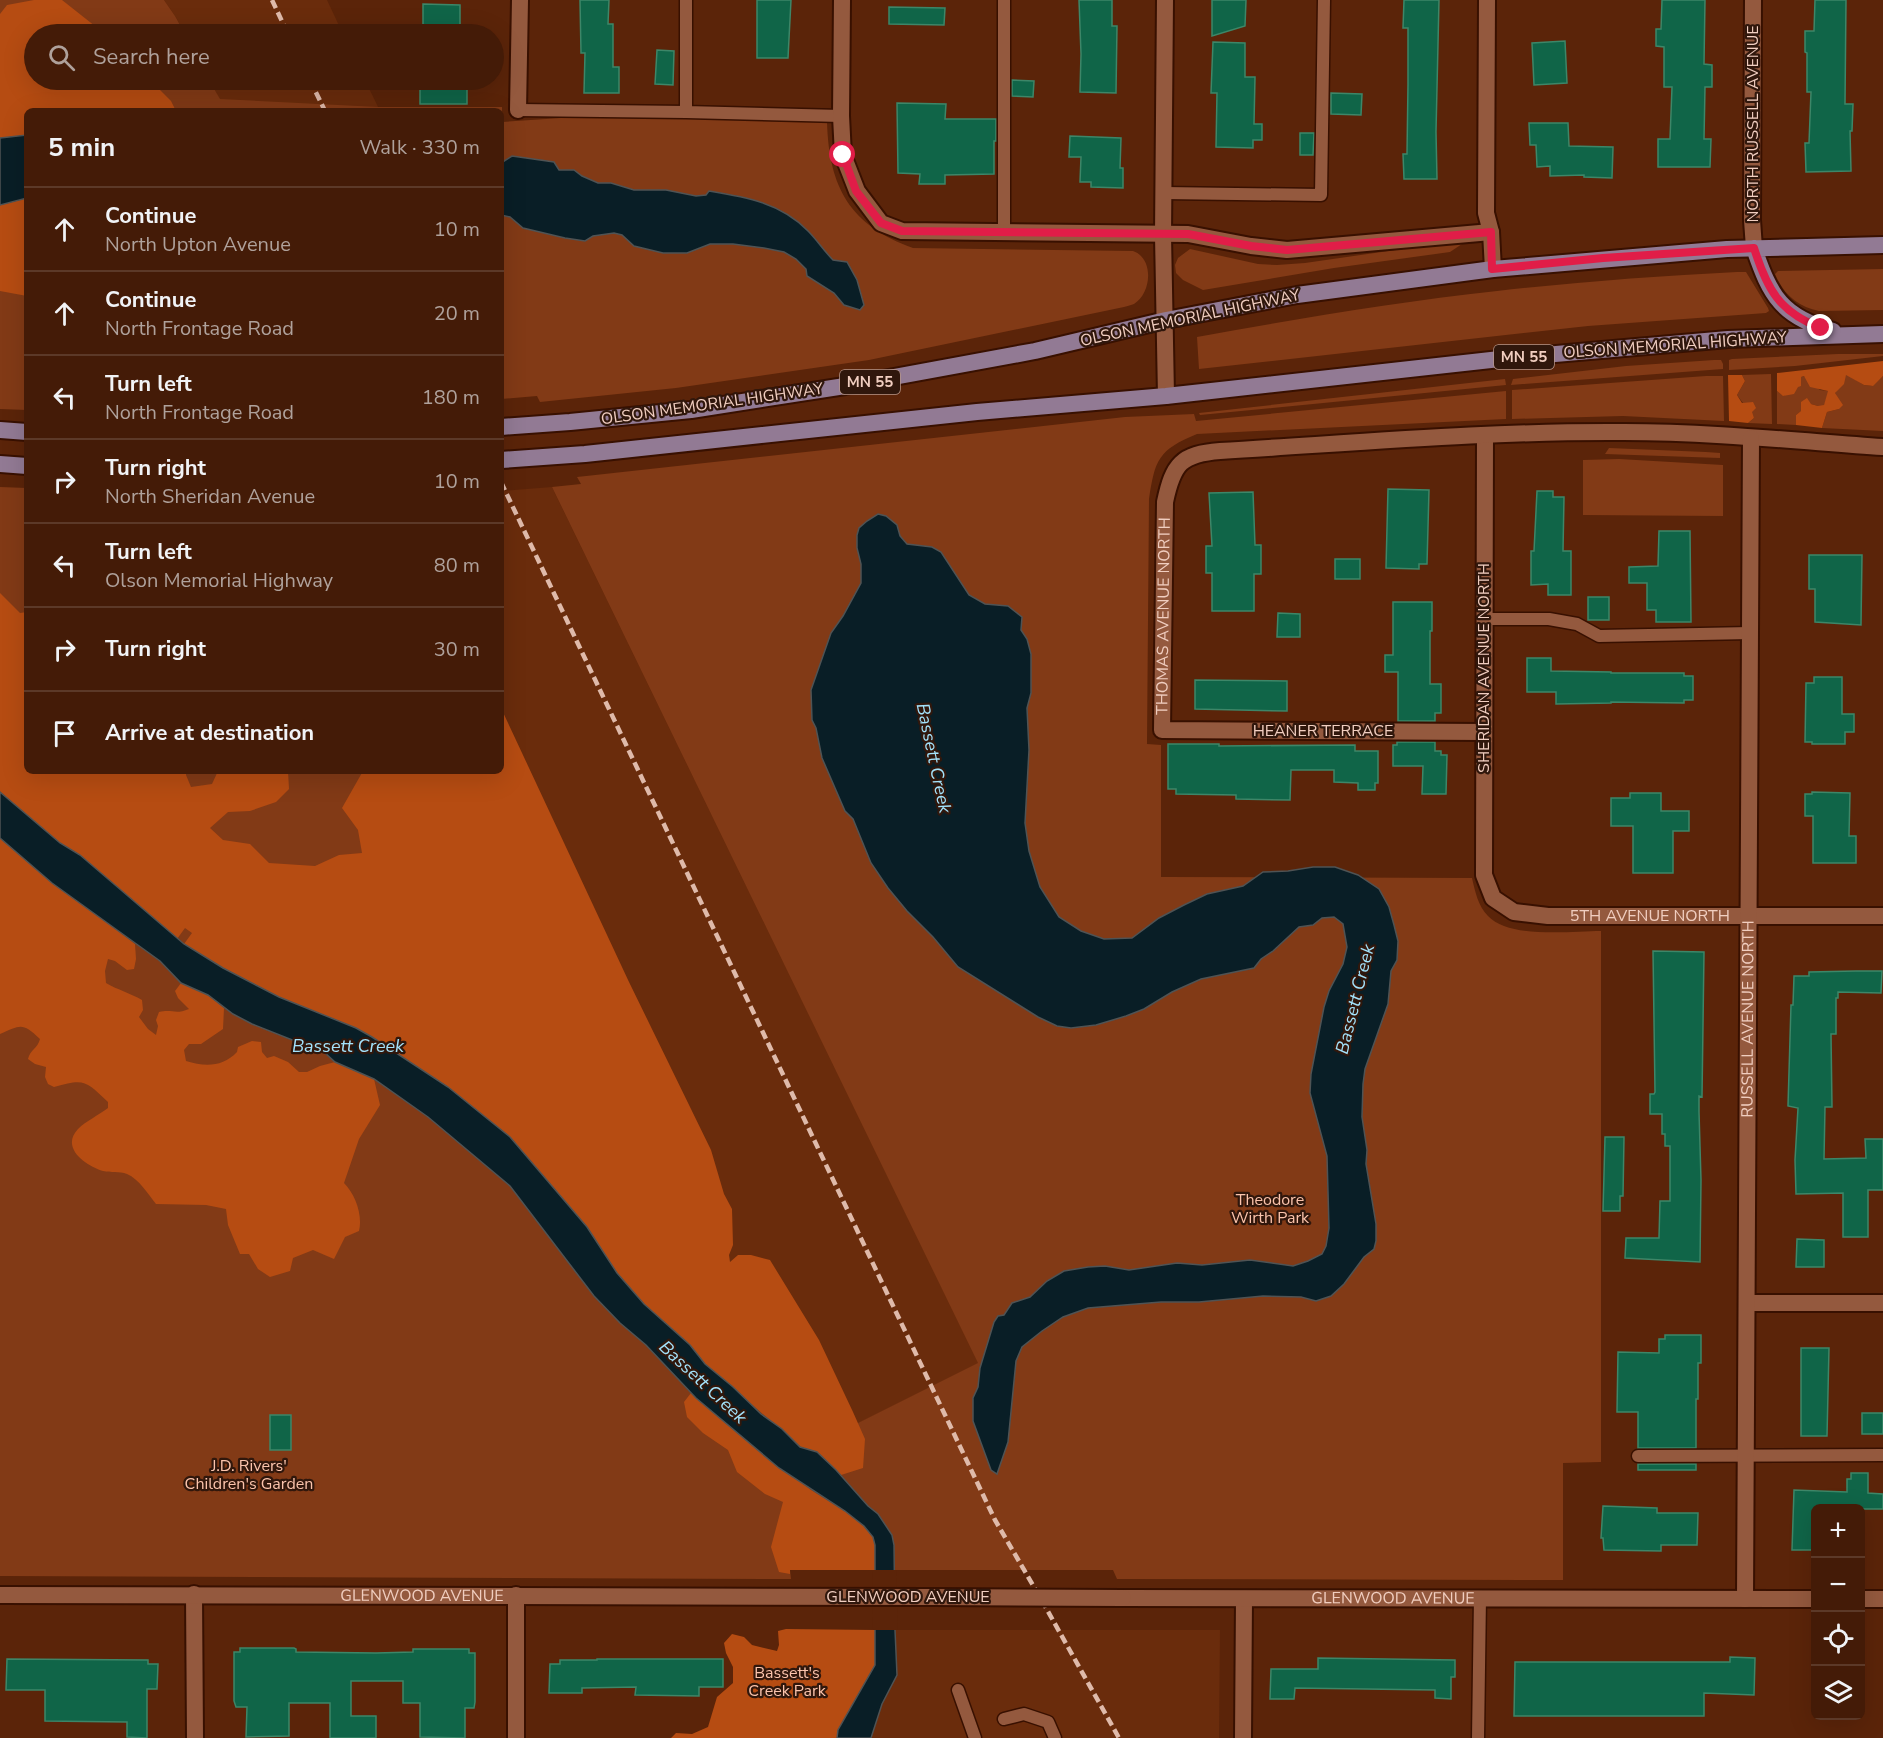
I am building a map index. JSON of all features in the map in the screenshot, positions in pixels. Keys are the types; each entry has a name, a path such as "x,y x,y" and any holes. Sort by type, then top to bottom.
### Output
{"main road":[{"name":"OLSON MEMORIAL HIGHWAY","path":"504,427 691,410 845,386 1035,351 1166,320 1297,295 1492,269 1603,258 1754,248 1883,245"},
{"path":"1754,248 1770,288 1784,307 1809,323 1851,335"},
{"name":"OLSON MEMORIAL HIGHWAY","path":"504,460 585,454 977,412 1166,396 1543,355 1728,339 1883,334"},
{"path":"0,430 24,432"},
{"path":"0,464 24,466"}],"street":[{"path":"518,110 520,0"},
{"path":"842,0 843,155 856,191 881,223 902,231 1188,234 1287,250 1491,232"},
{"path":"1165,0 1163,234 1166,396"},
{"path":"1487,0 1486,213 1491,232 1492,269"},
{"name":"NORTH RUSSELL AVENUE","path":"1753,0 1752,220 1754,248"},
{"name":"THOMAS AVENUE NORTH","path":"1162,730 1165,502 1170,478 1182,462 1198,452 1485,435 1625,432 1883,447"},
{"name":"SHERIDAN AVENUE NORTH","path":"1485,435 1484,875 1493,898"},
{"name":"RUSSELL AVENUE NORTH","path":"1745,1599 1751,438"},
{"name":"HEANER TERRACE","path":"1162,730 1484,732"},
{"name":"5TH AVENUE NORTH","path":"1493,898 1514,912 1548,916 1883,916"},
{"path":"1747,1303 1883,1303"},
{"path":"194,1594 195,1738"},
{"name":"GLENWOOD AVENUE","path":"0,1595 1811,1599"},
{"path":"516,1595 516,1738"},
{"path":"1243,1738 1244,1599"},
{"path":"1865,1599 1883,1599"}],"lane":[{"path":"686,0 686,112"},
{"path":"1004,0 1004,232"},
{"path":"1164,193 1322,195 1324,0"},
{"path":"518,110 841,116"},
{"path":"1485,619 1549,619 1577,624 1599,636 1750,633"},
{"path":"1638,1456 1883,1455"},
{"path":"1478,1738 1480,1597"},
{"path":"958,1690 975,1738"},
{"path":"1004,1719 1024,1714 1048,1722 1055,1738"}],"shaded area":[{"path":"164,0 327,0 338,24 179,24"},
{"path":"214,90 370,90 379,108 224,108"},
{"path":"552,487 979,1364 808,1448 502,774 504,491"},
{"path":"890,1630 1220,1630 1219,1738 871,1738 892,1673"}],"green space":[{"path":"0,0 164,0 179,24 24,24 24,90 215,90 220,99 378,107 502,107 24,108 24,410 0,409"},
{"path":"34,0 62,0 92,24 24,24 24,90 160,90 174,108 24,108 24,135 0,138 0,14 7,5"},
{"path":"561,118 682,118 827,122 832,166 838,185 847,201 859,215 873,228 891,239 913,248 1133,251 1145,261 1147,268 1147,284 1144,292 1134,304 1125,307 869,360 676,388 540,402 537,396 504,399 504,122"},
{"path":"24,199 24,295 0,291 0,205"},
{"path":"1463,242 1450,252 1334,268 1203,290 1183,280 1176,273 1175,265 1178,258 1190,249 1258,264 1277,265"},
{"path":"1883,269 1883,310 1819,311 1811,309 1792,299 1782,288 1775,274 1778,271"},
{"path":"1746,272 1769,311 1588,326 1199,369 1197,337 1346,311 1459,295 1647,277"},
{"path":"1883,354 1883,356 1795,366 1729,370 1729,360 1732,359"},
{"path":"1721,360 1723,369 1511,385 1513,379 1626,366"},
{"path":"1883,361 1883,376 1873,386 1864,385 1846,375 1844,384 1835,393 1843,405 1839,409 1827,412 1822,428 1796,425 1796,415 1801,411 1801,402 1807,398 1811,404 1824,405 1828,391 1810,387 1804,376 1801,377 1801,386 1794,394 1783,396 1777,391 1777,373"},
{"path":"1771,374 1772,424 1748,423 1754,418 1737,395 1745,381 1742,375"},
{"path":"1846,374 1864,385 1872,386 1883,376 1883,431 1822,428 1827,412 1839,409 1835,393"},
{"path":"1728,375 1742,375 1745,381 1737,395 1742,403 1753,402 1756,408 1752,412 1754,418 1748,423 1729,421"},
{"path":"1723,376 1724,421 1623,416 1512,419 1512,390"},
{"path":"1804,376 1820,390 1829,391 1824,406 1811,404 1796,415 1796,425 1777,424 1777,391 1784,396"},
{"path":"1505,379 1506,385 1200,415 1199,413"},
{"name":"Theodore Wirth Park","path":"1506,391 1506,419 1197,434 1166,451 1157,466 1149,499 1147,744 1161,745 1161,877 1472,878 1477,898 1488,916 1510,928 1541,932 1601,931 1601,1462 1563,1463 1563,1580 1117,1579 1113,1570 790,1570 791,1579 0,1576 0,487 24,488 24,774 425,774 808,1448 978,1363 552,487 581,484 577,477 1125,417 1194,414 1196,421"},
{"path":"1609,448 1720,453 1720,458 1605,454"},
{"path":"1619,459 1723,465 1723,516 1583,515 1583,460"},
{"path":"0,593 20,613 24,612 24,774 186,774 191,787 212,784 217,774 288,774 289,789 276,802 250,811 228,812 210,828 223,840 250,844 269,863 315,866 339,855 362,853 358,830 342,808 361,774 504,774 504,714 629,982 711,1150 724,1194 732,1209 733,1245 729,1255 730,1262 738,1255 751,1255 770,1260 819,1340 853,1412 865,1439 863,1468 841,1475 817,1452 801,1447 705,1364 690,1345 644,1304 617,1273 587,1227 510,1137 356,1028 279,997 223,968 184,944 192,933 185,928 177,939 80,855 60,843 0,792"},
{"path":"0,838 135,944 134,969 127,970 108,959 105,971 106,983 142,1000 143,1010 139,1017 148,1029 156,1035 158,1026 156,1020 159,1012 180,1012 189,1009 178,998 175,991 181,983 208,995 224,1008 223,1029 201,1044 189,1044 184,1050 186,1061 207,1065 220,1063 232,1057 238,1047 252,1041 261,1042 262,1052 267,1058 274,1056 288,1062 299,1072 307,1072 335,1062 374,1079 380,1105 359,1139 344,1183 352,1193 357,1205 360,1218 359,1231 345,1237 334,1259 313,1250 293,1258 290,1271 270,1277 258,1269 249,1254 240,1254 228,1225 226,1209 206,1205 156,1204 131,1176 96,1169 77,1155 72,1143 73,1136 81,1126 108,1108 108,1102 84,1083 54,1087 48,1084 45,1077 46,1067 28,1059 40,1039 29,1030 17,1027 0,1034"},
{"path":"691,1393 811,1490 864,1526 873,1537 875,1545 875,1570 790,1570 790,1574 779,1572 771,1547 783,1502 765,1494 737,1472 728,1450 703,1433 687,1417 684,1402"},
{"name":"Bassett's Creek Park","path":"786,1629 876,1630 875,1665 838,1730 837,1738 671,1738 676,1733 692,1734 708,1727 717,1697 733,1683 733,1667 724,1643 732,1634 744,1637 752,1645 777,1651 778,1631"}],"water":[{"path":"24,135 24,199 0,205 0,138"},
{"path":"512,156 554,162 559,170 574,170 598,183 611,183 634,190 666,190 696,196 706,195 709,191 749,199 775,208 798,221 833,260 847,262 857,280 864,305 860,310 844,305 834,293 807,276 806,269 784,252 733,244 710,244 687,253 663,253 634,246 622,235 614,233 593,236 585,241 523,228 510,217 504,216 504,161"},
{"path":"878,514 886,516 897,525 900,536 907,544 932,547 941,552 969,595 985,604 1008,606 1022,617 1021,630 1027,639 1031,654 1031,693 1027,708 1029,750 1025,823 1029,851 1040,887 1059,917 1081,931 1104,939 1132,938 1159,918 1184,905 1207,894 1243,886 1263,872 1335,867 1358,875 1379,889 1389,907 1398,941 1397,960 1391,971 1388,1004 1365,1069 1363,1084 1362,1117 1367,1150 1366,1164 1376,1224 1374,1249 1364,1257 1344,1284 1331,1296 1316,1301 1301,1297 1263,1296 1199,1302 1161,1302 1088,1308 1063,1317 1022,1347 1016,1361 1008,1442 997,1474 991,1470 973,1421 973,1398 978,1387 980,1368 994,1322 998,1316 1004,1315 1012,1303 1030,1297 1047,1281 1064,1271 1088,1267 1105,1266 1129,1270 1177,1263 1202,1265 1250,1260 1293,1266 1322,1254 1329,1228 1327,1156 1310,1093 1311,1074 1324,1007 1329,991 1343,964 1347,947 1343,924 1334,917 1322,918 1313,925 1299,927 1261,959 1254,968 1201,979 1126,1016 1096,1025 1071,1028 1057,1026 1038,1017 958,967 907,911 871,863 853,819 845,811 822,758 816,728 812,720 811,690 831,633 861,583 861,564 857,548 859,528"},
{"name":"Bassett Creek","path":"0,792 60,843 80,855 184,944 223,968 279,997 356,1028 372,1037 448,1087 510,1137 587,1227 617,1273 644,1304 690,1345 705,1364 761,1414 782,1429 800,1447 817,1452 878,1514 892,1535 894,1545 897,1675 882,1704 871,1738 837,1738 838,1730 875,1665 875,1545 873,1537 864,1526 779,1468 696,1398 646,1345 620,1323 594,1296 510,1186 428,1117 374,1079 335,1062 325,1053 252,1024 233,1014 208,995 181,983 160,961 52,883 0,838"}],"pier":[{"path":"872,1570 896,1570 898,1630 873,1630"}],"building":[{"path":"580,0 609,0 608,24 613,24 613,67 619,67 619,93 584,93 585,53 581,53"},
{"path":"757,0 791,0 788,58 757,58"},
{"path":"1079,0 1112,0 1112,26 1117,26 1116,93 1080,92"},
{"path":"1212,0 1246,0 1245,26 1212,36"},
{"path":"1404,0 1439,0 1437,179 1404,179 1403,154 1407,154 1408,28 1403,28"},
{"path":"1662,0 1705,0 1704,64 1712,65 1712,87 1705,87 1704,139 1711,139 1710,167 1658,167 1658,139 1670,139 1672,87 1664,87 1664,47 1656,46 1656,29 1661,29"},
{"path":"1815,0 1846,0 1845,104 1853,104 1852,131 1850,131 1851,171 1806,172 1805,143 1809,143 1811,92 1807,92 1805,31 1814,31"},
{"path":"423,4 460,5 460,24 423,24"},
{"path":"889,7 945,8 944,25 889,24"},
{"path":"1565,41 1567,83 1534,85 1532,43"},
{"path":"1213,42 1245,43 1245,77 1255,77 1254,124 1262,124 1262,140 1253,140 1253,148 1216,147 1217,93 1211,93"},
{"path":"657,50 674,51 673,85 655,84"},
{"path":"1012,80 1034,81 1033,97 1012,96"},
{"path":"420,90 467,90 467,104 420,104"},
{"path":"1331,93 1362,94 1361,115 1331,114"},
{"path":"897,103 946,104 945,119 996,119 994,174 945,175 945,184 919,184 920,174 898,173"},
{"path":"1529,123 1568,123 1569,146 1613,147 1612,178 1584,177 1584,175 1550,176 1550,166 1537,167 1536,145 1530,145"},
{"path":"1300,133 1314,133 1313,155 1300,155"},
{"path":"1070,136 1121,138 1120,168 1123,168 1123,188 1091,187 1091,182 1080,182 1081,157 1069,157"},
{"path":"1388,489 1429,490 1427,564 1419,564 1419,569 1386,568"},
{"path":"1537,491 1553,491 1553,497 1564,497 1563,551 1571,551 1571,595 1548,595 1548,584 1531,585 1531,551 1534,551"},
{"path":"1253,492 1255,545 1261,545 1261,574 1254,574 1254,611 1212,611 1212,573 1206,573 1206,546 1212,546 1209,493"},
{"path":"1659,531 1690,531 1691,622 1656,622 1656,610 1647,610 1647,583 1629,583 1629,567 1658,566"},
{"path":"1809,555 1862,555 1861,625 1815,622 1815,589 1809,589"},
{"path":"1335,559 1360,559 1360,579 1335,579"},
{"path":"1588,597 1609,597 1609,620 1588,620"},
{"path":"1393,602 1432,602 1430,684 1441,684 1441,713 1435,713 1435,721 1398,721 1398,672 1385,672 1385,655 1393,655"},
{"path":"1278,613 1300,614 1300,637 1277,637"},
{"path":"1527,658 1551,658 1551,671 1684,673 1684,676 1693,676 1693,700 1684,700 1684,703 1556,704 1556,692 1527,692"},
{"path":"1814,677 1842,677 1842,714 1854,714 1854,732 1845,732 1845,744 1805,742 1806,683 1814,683"},
{"path":"1195,680 1287,681 1287,711 1195,709"},
{"path":"1397,742 1435,742 1435,751 1441,751 1441,755 1447,755 1446,794 1422,794 1423,766 1393,766 1393,745 1397,745"},
{"path":"1168,744 1355,745 1355,751 1378,751 1378,783 1375,783 1375,790 1358,790 1358,783 1334,782 1334,770 1291,770 1290,800 1236,799 1236,795 1176,794 1176,789 1168,789"},
{"path":"1812,792 1850,793 1849,836 1856,836 1856,863 1813,863 1813,816 1805,816 1805,794 1812,794"},
{"path":"1630,793 1661,793 1661,811 1689,811 1689,831 1673,831 1673,873 1633,873 1633,826 1611,826 1611,798 1630,798"},
{"path":"1653,951 1704,952 1702,1097 1699,1096 1700,1262 1625,1258 1626,1238 1659,1238 1660,1201 1670,1201 1670,1146 1665,1146 1665,1134 1662,1134 1662,1114 1650,1114 1650,1094 1655,1092"},
{"path":"1882,971 1881,993 1838,992 1838,998 1836,998 1836,1034 1831,1034 1832,1107 1825,1107 1824,1159 1866,1158 1865,1139 1883,1139 1883,1190 1868,1190 1868,1237 1843,1237 1843,1193 1796,1194 1798,1108 1788,1106 1794,976 1809,976 1809,972"},
{"path":"1605,1137 1624,1137 1623,1196 1620,1196 1620,1211 1603,1211"},
{"path":"1797,1239 1824,1240 1824,1267 1796,1267"},
{"path":"1665,1335 1701,1335 1701,1363 1698,1363 1698,1399 1696,1399 1696,1448 1638,1448 1638,1412 1617,1412 1618,1352 1659,1353 1659,1339 1665,1339"},
{"path":"1801,1348 1829,1348 1827,1436 1801,1436"},
{"path":"1862,1413 1883,1413 1883,1434 1862,1434"},
{"path":"270,1415 291,1415 291,1450 270,1450"},
{"path":"1638,1464 1696,1464 1696,1470 1638,1470"},
{"path":"1851,1473 1868,1473 1868,1493 1883,1494 1883,1509 1865,1509 1865,1504 1811,1504 1811,1550 1792,1550 1794,1490 1847,1492 1847,1479 1851,1479"},
{"path":"1603,1506 1657,1508 1657,1513 1698,1513 1697,1545 1661,1545 1661,1551 1604,1550 1603,1538 1601,1538"},
{"path":"240,1648 294,1648 296,1652 376,1653 413,1652 413,1649 469,1649 469,1653 475,1653 475,1702 474,1708 465,1708 465,1738 420,1737 420,1703 403,1703 403,1681 351,1681 351,1716 376,1716 376,1738 330,1738 330,1703 289,1703 289,1736 246,1737 247,1707 236,1707 234,1701 234,1652 240,1652"},
{"path":"1730,1657 1755,1658 1754,1695 1704,1693 1704,1716 1514,1716 1515,1662 1730,1662"},
{"path":"1318,1658 1455,1660 1455,1677 1451,1677 1451,1699 1435,1698 1435,1690 1295,1688 1294,1699 1270,1699 1271,1669 1318,1669"},
{"path":"7,1659 148,1660 148,1664 158,1664 157,1689 147,1689 147,1738 127,1737 127,1722 45,1721 45,1690 6,1690"},
{"path":"723,1659 723,1687 699,1687 699,1696 635,1695 636,1687 582,1688 582,1693 549,1693 550,1664 560,1664 560,1660"}],"railway":[{"path":"272,0 283,24"},
{"path":"315,90 324,108"},
{"path":"504,488 995,1520 1119,1738"}],"route":[{"path":"843,155 856,191 881,223 902,231 1188,234 1287,250 1491,232 1492,269 1603,258 1754,248 1761,271 1777,300 1798,317 1821,328"}],"park label":[{"name":"J.D. Rivers' Children's Garden","path":"249,1475"}]}
